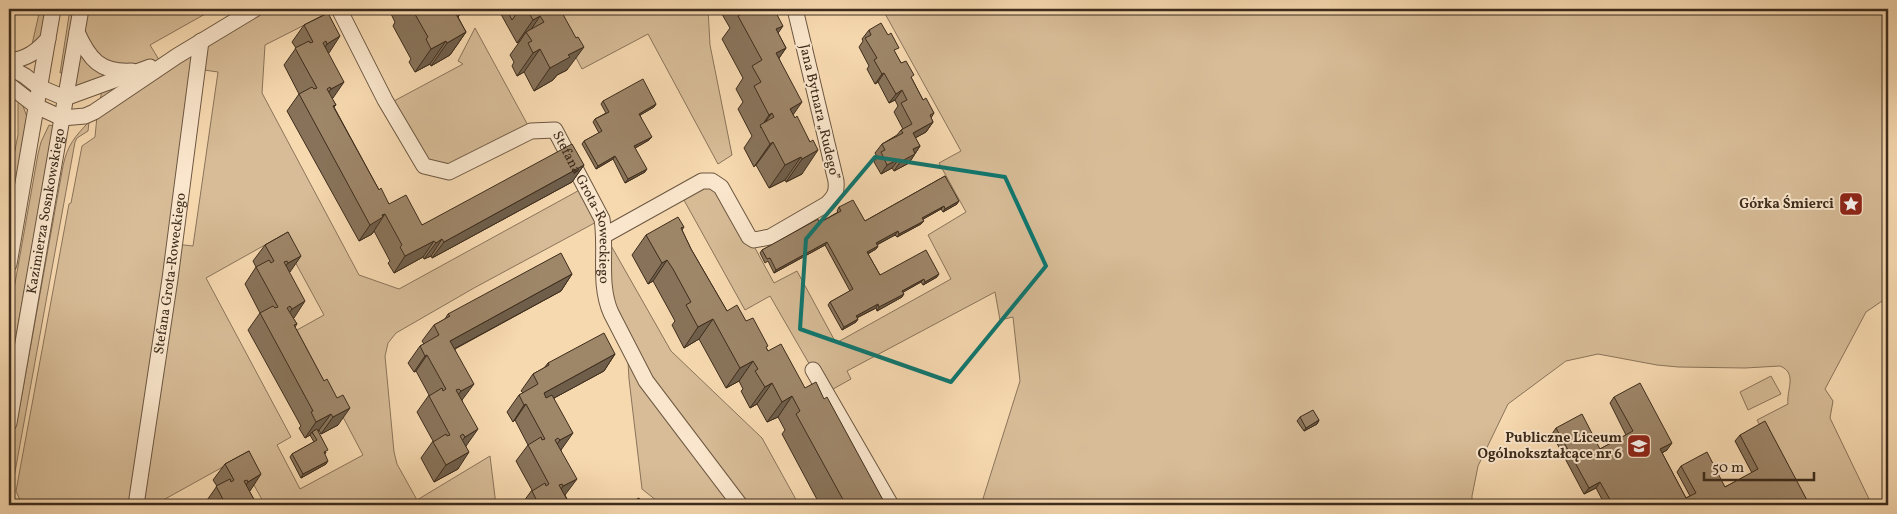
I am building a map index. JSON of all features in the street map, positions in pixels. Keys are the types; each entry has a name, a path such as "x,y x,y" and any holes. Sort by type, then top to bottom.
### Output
{"street":[{"name":"Kazimierza Sosnkowskiego","path":"9,264 53,9"},
{"name":"Kazimierza Sosnkowskiego","path":"9,423 81,9"},
{"path":"62,118 85,116 94,112 177,56 255,9"},
{"name":"Stefana Grota-Roweckiego","path":"339,9 385,100 424,166 448,172 531,131 555,130 602,219 605,235 604,289 610,313 646,382 740,505"},
{"name":"Jana Bytnara „Rudego”","path":"605,235 702,181 712,181 721,187 749,237 754,240 770,237 827,204 834,197 837,190 836,181 795,9"},
{"path":"77,32 86,52 101,65 118,72 141,70"},
{"path":"9,61 31,55 48,39"},
{"name":"Stefana Grota-Roweckiego","path":"136,505 170,279 201,41"},
{"path":"9,67 39,87 65,98 177,56"},
{"path":"9,85 36,106"},
{"name":"Kazimierza Sosnkowskiego","path":"36,106 62,118"},
{"path":"813,370 890,505"}],"highlighted area":[{"path":"875,157 1005,177 1046,266 951,382 800,329 806,239"}],"shaded area":[{"path":"40,9 48,9 42,36 31,49"},
{"path":"70,9 75,9 63,72 60,73"},
{"path":"82,9 214,9 150,45 161,63 255,9 336,9 265,45 262,93 359,275 399,289 585,187 602,219 474,288 396,333 388,343 385,356 394,452 397,464 417,500 490,456 496,505 265,505 239,458 165,499 167,505 22,505 16,491 69,204 71,203 82,146 95,137 102,90 65,98","holes":["197,69 218,72 193,246 175,244","281,236 324,315 297,330 363,455 300,489 277,445 291,437 206,278"]},
{"path":"550,9 708,9 710,45 732,155 718,164 648,34 582,69"},
{"path":"1888,9 1888,297 1866,312 1825,389 1833,401 1830,418 1870,501 1868,505 1802,505 1757,420 1788,404 1789,373 1780,366 1745,368 1678,367 1598,354 1566,361 1508,404 1478,466 1472,505 986,505 987,501 985,505 981,505 1020,381 1013,317 1000,320 995,292 847,371 851,379 826,393 770,296 745,310 680,193 712,181 749,237 774,283 797,271 836,343 951,279 928,235 966,212 939,163 961,151 883,10"},
{"path":"475,28 531,131 448,172 424,166 394,101 463,64 458,61"},
{"path":"18,100 23,106 27,117 9,224 9,180 18,135"},
{"path":"89,122 88,131 77,138 75,142 9,505 9,452 20,405 63,166 72,142"},
{"path":"49,125 54,126 9,375 9,317 38,154"},
{"path":"605,235 671,351 762,438 799,505 662,505 642,489 629,379 627,345 611,313"},
{"path":"1771,376 1781,394 1748,410 1740,392"}],"building":[{"path":"412,9 463,9 456,14 466,32 447,43 446,41 431,49 426,39 428,37"},
{"path":"506,9 520,9 512,20"},
{"path":"527,9 560,9 576,38 578,37 584,47 568,55 570,57 550,68 540,49 533,53 528,43 532,41 526,32 544,22 540,16 533,20"},
{"path":"751,9 774,9 783,26 776,29 786,48 776,53 802,102 790,109 795,118 797,116 810,142 813,140 818,150 802,159 801,157 785,165 773,142 770,144 760,125 774,117 772,113 769,115 754,86 761,82 752,66 762,60 738,16"},
{"path":"328,13 340,36 327,44 326,41 323,43 344,82 331,89 330,87 327,89 336,105 333,106 379,190 381,188 389,204 406,195 422,225 572,144 584,165 444,242 442,239 436,243 434,241 405,256 400,247 402,245 385,214 370,225 299,94 312,87 314,89 317,88 295,48 309,41 310,43 313,42 304,25"},
{"path":"881,23 888,35 891,33 899,48 894,50 901,63 906,61 914,75 911,77 923,100 926,98 934,113 930,115 933,122 913,133 920,146 913,149 915,154 900,162 899,159 887,165 881,152 885,150 882,144 903,133 901,130 912,124 901,103 907,100 902,90 896,94 874,60 877,58 865,38 871,35 869,30"},
{"path":"643,79 656,104 639,114 652,137 634,146 647,169 628,179 615,156 598,166 584,141 602,131 595,119 609,112 603,101"},
{"path":"945,176 959,201 945,209 944,206 922,218 924,221 899,234 898,231 876,243 878,246 867,252 880,275 926,250 939,274 925,282 924,279 902,291 904,294 879,307 878,304 856,316 858,319 844,327 830,302 853,289 827,242 776,270 770,258 767,259 762,250 818,219 819,223 841,211 839,207 853,200 865,221"},
{"path":"678,217 684,227 681,228 691,249 727,311 737,305 746,321 753,318 768,346 766,347 768,351 781,344 805,388 816,382 824,399 827,397 883,500 880,502 881,505 846,505 796,414 800,411 792,396 782,402 772,383 765,387 755,371 758,369 753,361 740,368 713,319 698,327 686,305 691,302 673,269 667,260 662,263 646,235"},
{"path":"288,232 301,256 288,263 287,261 284,262 305,301 292,309 290,306 287,308 297,324 294,325 324,381 327,379 337,398 343,395 350,408 333,417 331,414 316,422 311,412 313,411 260,313 273,306 275,308 278,307 256,267 269,260 271,263 274,261 265,245"},
{"path":"561,253 572,274 450,341 474,384 461,391 459,389 456,390 478,429 465,437 463,434 460,436 469,452 446,465 433,442 446,434 447,436 450,435 429,396 442,388 443,391 446,389 420,346 439,335 434,325 450,316 448,314"},
{"path":"604,333 615,354 544,393 546,398 552,395 573,433 560,440 558,438 555,440 577,479 563,486 562,484 559,485 570,505 539,505 532,491 545,483 546,486 549,484 528,445 541,437 542,440 545,439 519,395 538,384 533,374 549,365 548,363"},
{"name":"Publiczne Liceum Ogólnokształcące nr 6","path":"1640,383 1672,443 1660,449 1686,498 1696,493 1681,466 1707,452 1725,487 1758,469 1740,435 1765,421 1809,504 1613,505 1600,482 1589,488 1556,428 1582,414 1600,449 1633,431 1614,397"},
{"path":"1313,410 1319,420 1306,428 1300,417"},
{"path":"317,429 328,450 324,452 328,461 303,474 292,454 317,440 312,432"},
{"path":"249,451 261,474 248,482 247,480 244,481 257,505 226,505 216,486 230,479 231,482 234,480 225,464"},
{"path":"639,498 643,505 625,505"}],"place":[{"name":"Górka Śmierci","path":"1851,204"},
{"name":"Publiczne Liceum Ogólnokształcące nr 6","path":"1639,446"}]}
